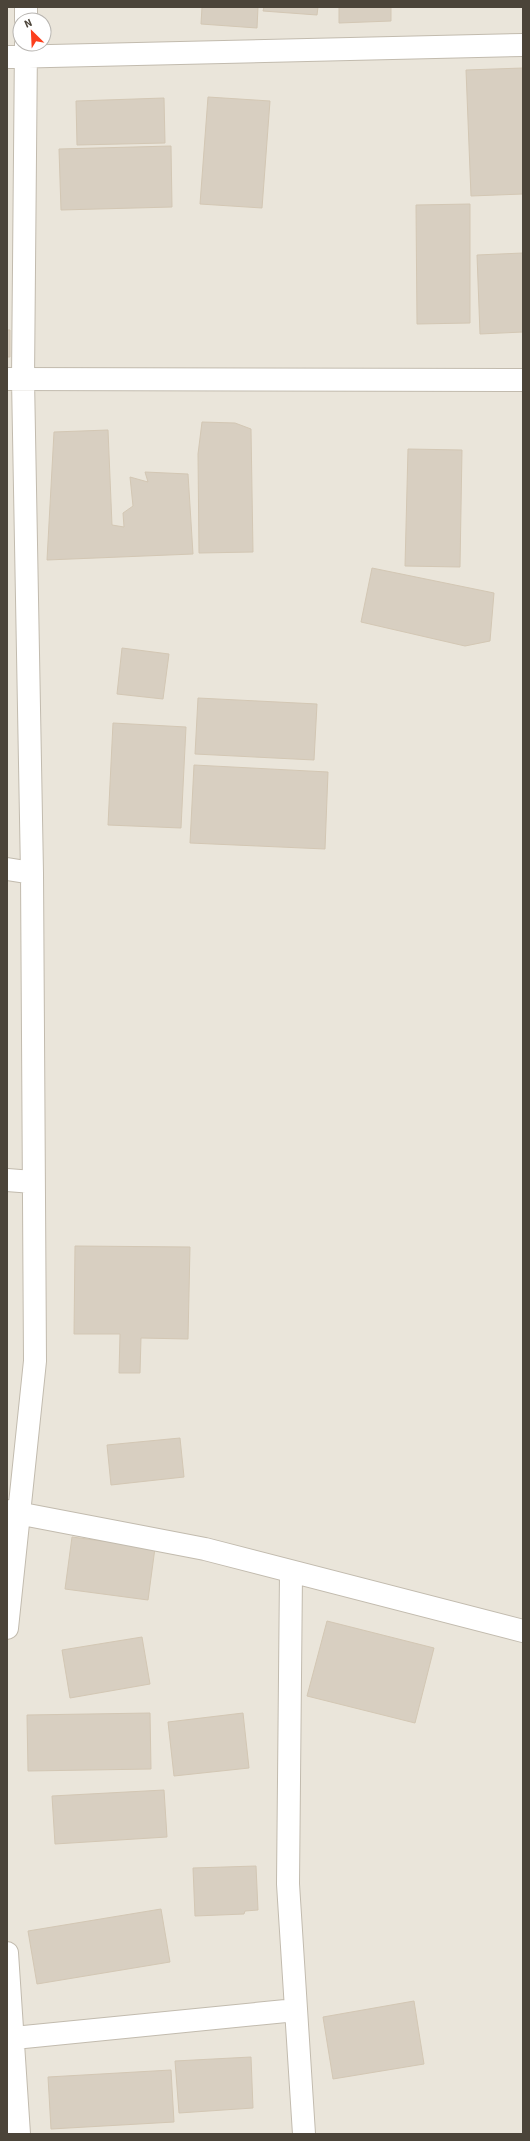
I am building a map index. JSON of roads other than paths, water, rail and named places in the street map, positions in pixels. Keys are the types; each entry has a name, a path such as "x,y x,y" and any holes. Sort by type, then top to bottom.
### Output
{"street":[{"path":"7,1628 13,1511 35,1361 32,873 15,379 20,53 523,45"},
{"path":"15,379 523,380"},
{"path":"7,869 32,873"},
{"path":"7,1180 34,1182"},
{"path":"13,1511 205,1549 291,1573 523,1631"},
{"path":"291,1573 288,1884 304,2134"},
{"path":"7,1953 14,2038 11,2066 19,2134"},
{"path":"14,2038 296,2010"}]}
